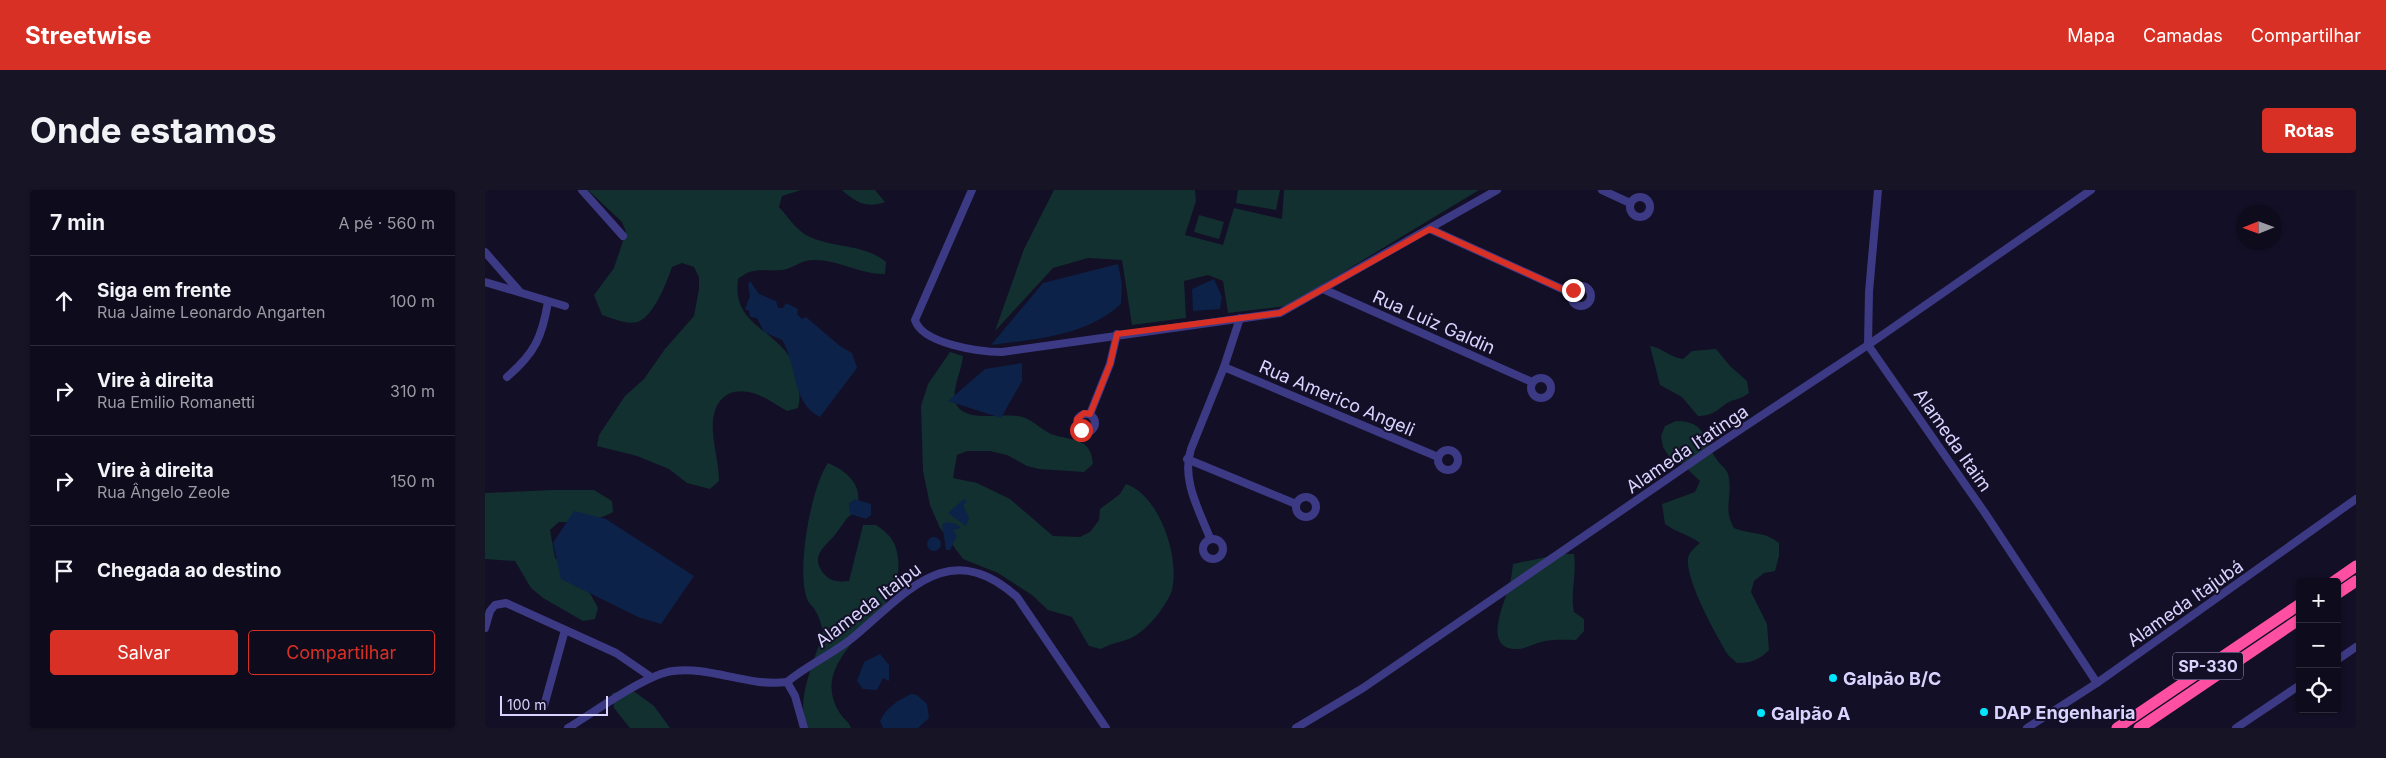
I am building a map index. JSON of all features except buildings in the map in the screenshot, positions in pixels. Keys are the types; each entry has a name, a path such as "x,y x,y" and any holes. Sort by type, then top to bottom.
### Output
{"highway":[{"path":"2339,578 2356,566"},
{"path":"2341,592 2356,581"},
{"path":"2341,593 2356,587"},
{"name":"SP-330","path":"2117,728 2296,607"},
{"name":"SP-330","path":"2139,728 2296,622"}],"street":[{"path":"582,190 623,236"},
{"path":"972,190 916,316 919,329 945,342 986,352 1002,352 1117,334 1280,313 1497,190"},
{"path":"1602,190 1630,204"},
{"path":"1868,345 1869,292 1879,190"},
{"name":"Alameda Itatinga","path":"1296,728 1363,688 1711,449 1868,345 2091,190"},
{"path":"1645,193 1650,208 1644,216 1634,216 1630,210 1630,204 1634,198 1645,193"},
{"path":"1430,229 1571,293"},
{"path":"486,256 520,292"},
{"path":"485,282 565,306"},
{"name":"Rua Luiz Galdin","path":"1323,289 1532,382"},
{"path":"507,376 533,350 543,331 548,302"},
{"path":"1210,538 1188,480 1187,460 1238,330 1239,318"},
{"path":"1090,414 1110,364 1117,334"},
{"name":"Alameda Itaim","path":"1868,345 1975,498 2097,683"},
{"name":"Rua Americo Angeli","path":"1224,367 1438,457"},
{"path":"1187,460 1295,504"},
{"name":"Alameda Itajubá","path":"2027,728 2097,683 2356,499"},
{"name":"Alameda Itaipu","path":"787,682 804,668 855,636 923,580 948,570 965,571 983,574 1000,582 1017,597 1106,728"},
{"path":"485,628 490,611 495,605 506,604 616,653 651,677"},
{"path":"544,706 565,630"},
{"path":"2341,657 2356,648"},
{"path":"568,728 651,677 680,671 763,684 787,682 798,705 804,728"},
{"path":"2236,728 2296,688"}],"green space":[{"path":"588,190 801,190 782,196 779,207 802,232 816,239 868,252 886,262 885,274 866,272 832,262 809,260 786,269 749,272 738,279 738,293 746,315 781,346 790,358 799,390 799,404 798,408 787,411 767,399 745,391 727,395 720,401 713,419 719,481 710,489 687,483 669,469 637,456 597,446 599,435 625,396 644,379 665,349 694,316 699,289 699,277 694,267 682,263 672,267 654,307 649,314 637,322 624,322 602,315 594,295 614,268 626,232 622,222"},
{"path":"842,190 875,190 885,202 873,205 862,203"},
{"path":"1054,190 1195,190 1196,201 1185,235 1223,245 1234,208 1282,219 1284,190 1479,190 1287,306 1228,313 1223,281 1208,275 1184,281 1186,318 1132,325 1122,260 1088,258 1053,268 995,331 1024,249"},
{"path":"1238,190 1280,190 1276,210 1236,203"},
{"path":"1199,215 1224,222 1219,239 1194,232"},
{"path":"1650,346 1683,359 1692,351 1716,349 1730,366 1747,381 1749,393 1729,402 1717,411 1698,416 1682,397 1660,385"},
{"path":"950,352 963,356 954,394 956,404 961,410 975,415 1011,415 1027,419 1051,434 1076,440 1084,444 1090,451 1093,464 1084,472 1039,469 1027,466 1007,455 990,451 967,451 957,455 953,478 977,483 1010,499 1053,536 1080,537 1090,532 1099,520 1100,509 1120,494 1126,484 1138,490 1157,513 1170,544 1174,576 1172,590 1168,599 1159,613 1140,633 1101,649 1089,646 1072,617 1048,610 1032,595 998,573 963,559 940,528 930,505 923,471 921,406 928,384"},
{"path":"1676,421 1694,424 1699,428 1712,453 1726,471 1730,486 1728,509 1734,528 1763,535 1779,543 1779,556 1775,571 1764,573 1754,581 1751,592 1767,624 1769,650 1751,662 1737,663 1728,655 1701,605 1690,576 1688,564 1690,553 1700,543 1665,524 1662,504 1695,492 1700,481 1680,462 1670,458 1663,447 1661,436 1665,426"},
{"path":"828,463 842,470 853,481 858,494 858,501 855,512 848,517 820,553 818,563 824,574 836,581 849,581 863,525 876,525 885,532 894,543 898,558 898,576 892,593 883,607 848,649 838,664 832,680 832,694 835,703 851,728 808,728 803,706 808,680 823,631 818,615 808,601 804,588 804,552 816,491"},
{"path":"594,490 612,501 613,512 587,521 559,522 550,530 555,558 591,595 598,608 595,619 583,621 543,598 531,588 515,561 485,559 485,493"},
{"path":"1561,554 1574,554 1573,605 1574,612 1584,619 1584,631 1576,640 1545,641 1525,648 1507,648 1501,643 1498,635 1498,625 1510,584 1513,564"},
{"path":"632,690 654,706 670,728 630,728 614,708 612,693"}],"water":[{"path":"1118,264 1122,284 1121,304 1107,315 1092,323 1060,334 991,345 1043,283"},
{"path":"1214,279 1222,297 1220,309 1193,311 1192,289"},
{"path":"750,281 759,294 776,301 778,308 783,308 786,303 798,309 797,314 802,319 806,317 840,346 852,353 857,368 820,417 811,411 799,393 787,349 782,340 764,332 757,318 750,317 749,311 745,309 750,296 748,285"},
{"path":"1022,363 1022,381 1001,418 948,401 985,369"},
{"path":"855,499 871,504 871,515 866,519 850,514 849,503"},
{"path":"964,499 967,502 963,505 969,518 966,526 948,513"},
{"path":"574,511 606,519 694,576 661,624 638,617 561,579 553,543"},
{"path":"947,522 956,524 961,528 953,530 957,536 950,550 946,550 942,524"},
{"path":"934,537 939,539 941,544 939,549 934,551 929,549 927,544 929,539"},
{"path":"880,654 889,665 889,681 883,678 877,690 863,689 857,681 864,662"},
{"path":"911,694 917,695 927,704 929,718 918,728 883,728 880,721 889,708"}],"place":[{"name":"Galpão B/C","path":"1833,678"},
{"name":"DAP Engenharia","path":"1984,712"},
{"name":"Galpão A","path":"1761,713"}],"route":[{"path":"1081,430 1077,426 1077,419 1084,413 1090,414 1110,364 1117,334 1280,313 1430,229 1571,293 1573,290"}]}
